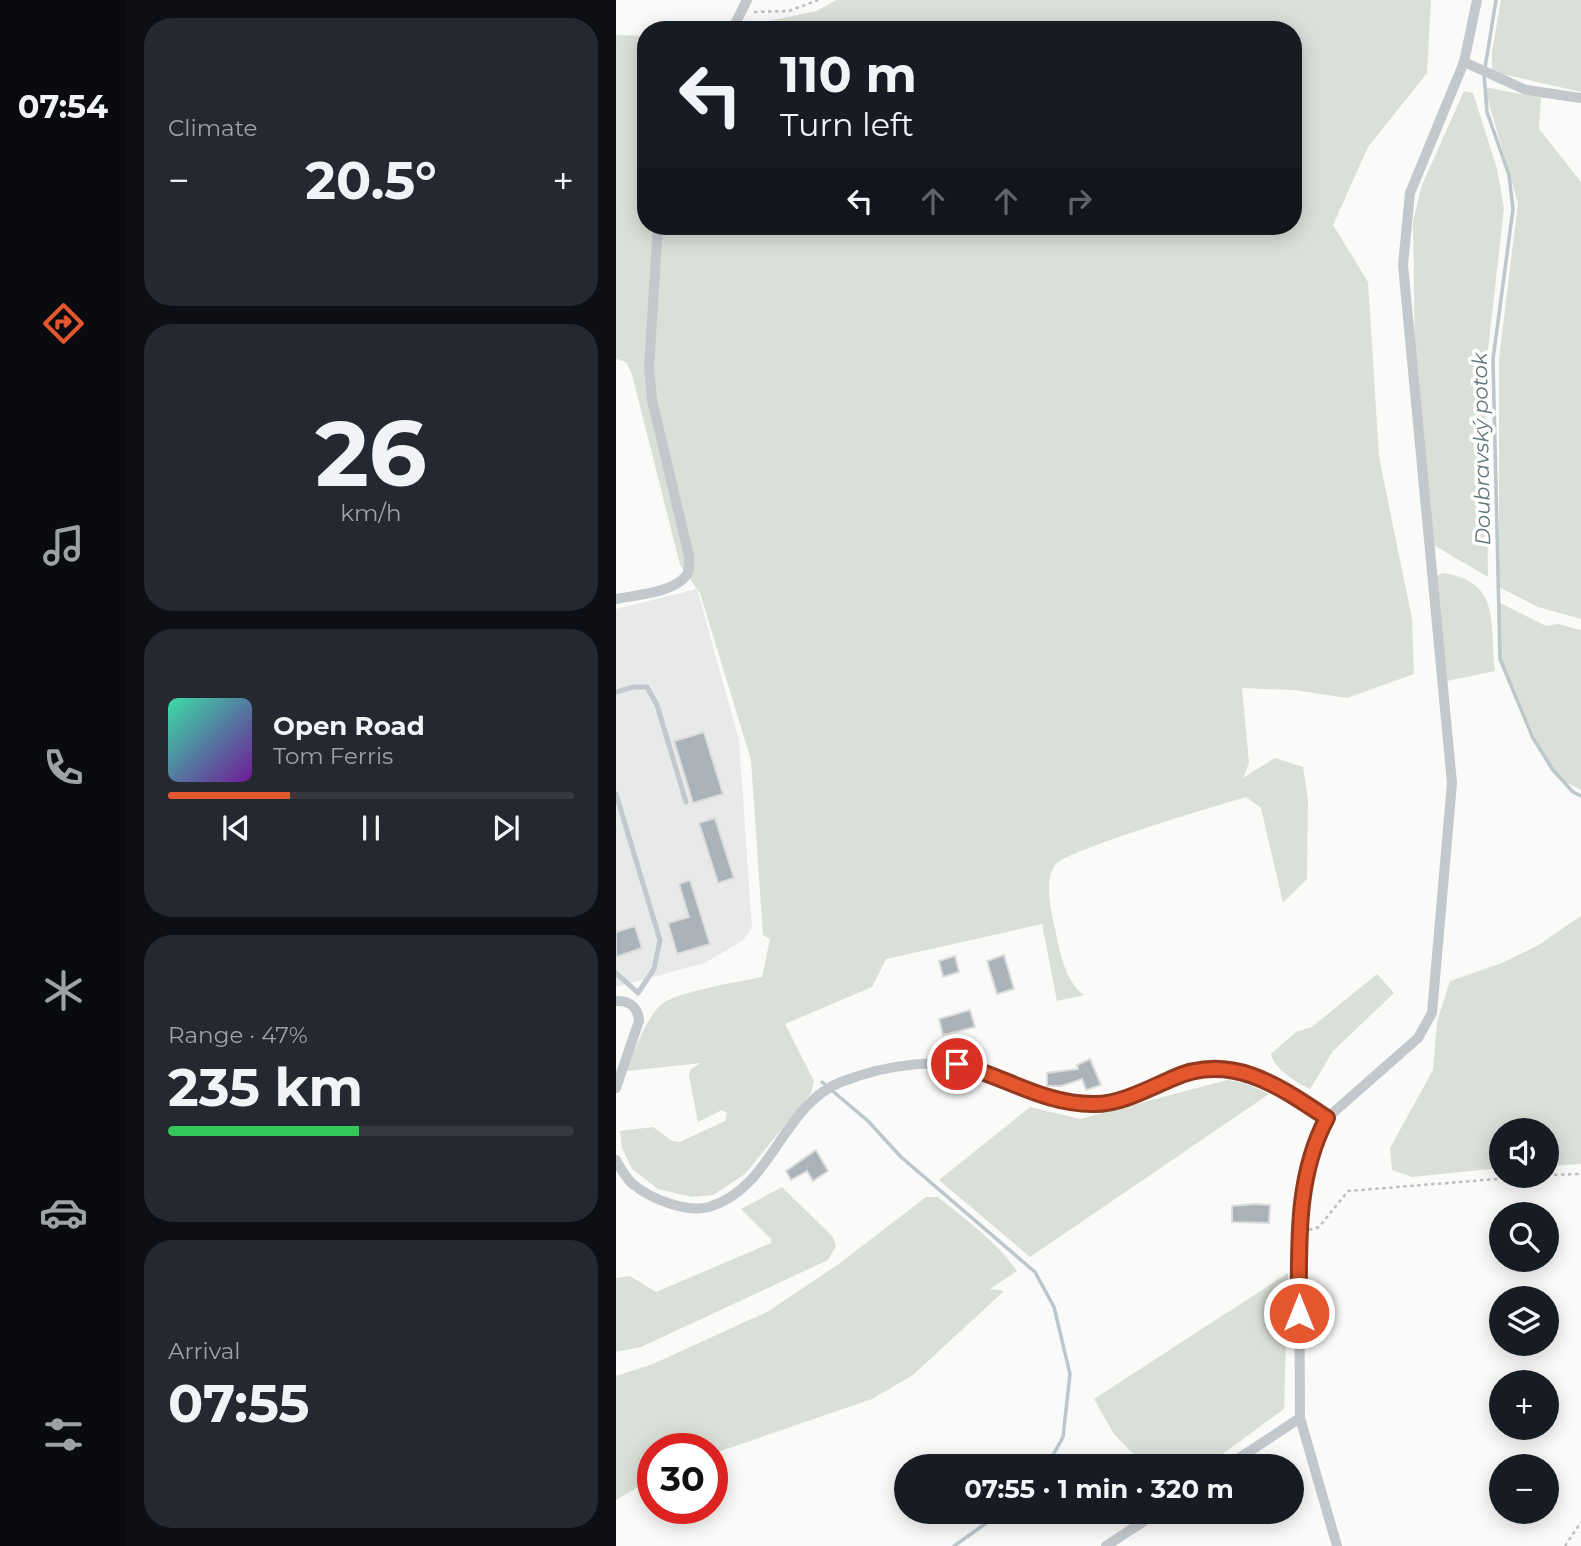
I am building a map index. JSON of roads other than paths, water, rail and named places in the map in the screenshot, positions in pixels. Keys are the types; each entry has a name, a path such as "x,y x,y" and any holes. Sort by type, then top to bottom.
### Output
{"street":[{"path":"738,21 747,0"},
{"path":"1337,1546 1300,1418 1298,1232 1309,1164 1316,1138 1327,1118 1418,1038 1432,1013 1452,783 1403,265 1410,193 1464,61 1477,0"},
{"path":"1464,61 1526,90 1581,98"},
{"path":"616,600 673,586 685,577 689,569 689,556 658,431 650,378 658,235"},
{"path":"616,1001 634,1006 639,1021 616,1088"},
{"path":"616,1160 632,1184 648,1196 706,1208 730,1198 751,1181 808,1106 831,1087 873,1073 941,1064 986,1071 1043,1097 1079,1104 1119,1099 1180,1075 1219,1067 1246,1071 1268,1081 1327,1118"},
{"path":"1245,1454 1300,1418"},
{"path":"1106,1546 1139,1524"}],"lane":[{"path":"616,692 633,687 648,687 657,705 686,802"},
{"path":"616,794 660,940 654,969 638,993 634,1006"},
{"path":"616,973 638,993"}],"waterway":[{"name":"Doubravský potok","path":"1496,0 1484,74 1487,112 1509,175 1513,209 1493,359 1500,659 1533,738 1553,770 1573,792 1581,796"},
{"path":"822,1082 868,1121 901,1157 1035,1272 1054,1307 1070,1374 1063,1437 1054,1454"},
{"path":"954,1546 985,1524"}]}
